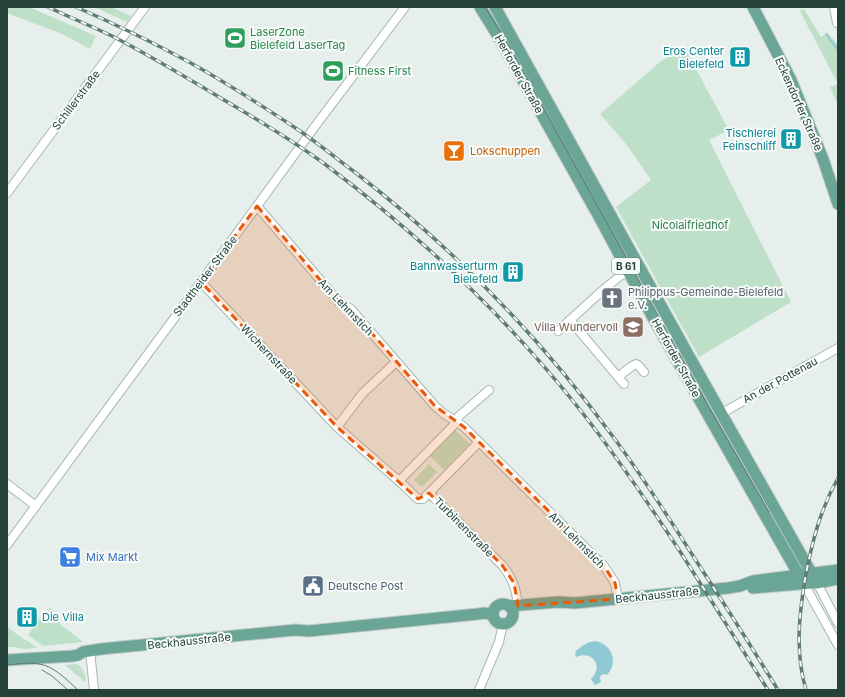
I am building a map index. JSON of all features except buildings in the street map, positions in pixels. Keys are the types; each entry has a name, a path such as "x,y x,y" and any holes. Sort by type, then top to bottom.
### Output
{"main road":[{"name":"Herforder Straße","path":"480,7 498,36 652,316 801,580"},
{"name":"Herforder Straße","path":"496,7 690,358 815,578"},
{"name":"Eckendorfer Straße","path":"753,7 791,80 823,158 838,204"},
{"path":"815,578 838,570"},
{"name":"Beckhausstraße","path":"513,608 558,602 575,603 740,586 748,588 815,578"},
{"path":"815,578 838,579"},
{"path":"505,604 513,608 513,616 509,622 503,624 494,619 494,612 499,605 505,604"},
{"name":"Beckhausstraße","path":"7,656 72,650 86,651 295,630 309,631 494,612"},
{"name":"Beckhausstraße","path":"7,660 73,656 86,651"}],"street":[{"name":"Schillerstraße","path":"7,193 145,7"},
{"name":"Stadtheider Straße","path":"7,545 200,282 405,7"},
{"path":"834,7 837,23"},
{"name":"Am Lehmstich","path":"257,206 339,302 351,309 435,406 444,414 456,420 604,566 615,582 618,599"},
{"path":"558,331 603,290 628,271"},
{"name":"Wichernstraße","path":"200,282 337,427"},
{"path":"570,320 624,384"},
{"name":"An der Pottenau","path":"722,413 838,348"},
{"path":"337,427 362,394 396,362"},
{"path":"618,377 636,364 644,372"},
{"path":"399,481 453,426 459,416 489,390"},
{"name":"Turbinenstraße","path":"337,427 418,499 423,499 429,493 507,571 511,576 516,590 513,608"},
{"path":"429,493 479,442"},
{"path":"7,484 36,506"},
{"name":"Herforder Straße","path":"815,578 838,623"},
{"name":"Herforder Straße","path":"801,580 838,645"},
{"path":"479,690 499,642 503,624"},
{"path":"86,651 94,690"}],"highlighted area":[{"path":"257,206 339,302 351,309 435,406 464,427 604,566 615,583 618,599 518,606 514,583 502,565 429,493 418,499 337,427 201,282"}],"green space":[{"path":"7,7 29,7 96,36 90,49 62,34 7,13"},
{"path":"94,7 111,7 131,16 127,22"},
{"path":"804,9 821,37 828,33 838,45 838,84 800,11"},
{"name":"Nicolaifriedhof","path":"684,47 729,130 709,140 791,302 699,357 616,207 651,180 626,144 600,114 660,62"},
{"path":"838,84 838,105 830,87"},
{"path":"455,430 470,444 444,470 430,456"},
{"path":"429,464 437,472 422,487 414,480"},
{"path":"50,608 59,614 60,624 83,642 43,646 28,635 43,614 44,615"},
{"path":"7,627 37,648 24,649 7,647"},
{"path":"76,664 82,668 86,681 84,681 65,665"}],"water":[{"path":"596,641 602,643 610,650 613,665 607,675 601,675 601,682 595,685 591,679 597,670 595,661 587,656 582,655 576,657 575,652 584,645"}],"waterway":[{"path":"826,34 838,50"}],"tram line":[{"path":"485,7 509,46 712,413 769,512"},
{"path":"7,665 23,663 45,665 60,674 78,690"},
{"path":"42,670 52,676 68,690"}],"railway":[{"path":"48,7 112,36 180,73 300,147 326,165 396,220 461,280 523,343 553,377 594,428 669,535 768,690"},
{"path":"76,7 133,33 189,62 245,95 300,131 392,202 427,232 494,296 557,365 614,438 666,513 778,690"},
{"path":"806,690 800,662 799,648 800,621 805,579 821,514 838,478"}],"place":[{"name":"LaserZone Bielefeld LaserTag","path":"235,38"},
{"name":"Eros Center Bielefeld","path":"740,57"},
{"name":"Fitness First","path":"333,71"},
{"name":"Tischlerei Feinschliff","path":"791,139"},
{"name":"Lokschuppen","path":"454,151"},
{"name":"Bahnwasserturm Bielefeld","path":"513,272"},
{"name":"Philippus-Gemeinde-Bielefeld e.V.","path":"612,298"},
{"name":"Villa Wundervoll","path":"633,327"},
{"name":"Mix Markt","path":"70,557"},
{"name":"Deutsche Post","path":"313,586"},
{"name":"Die Villa","path":"27,617"}]}
